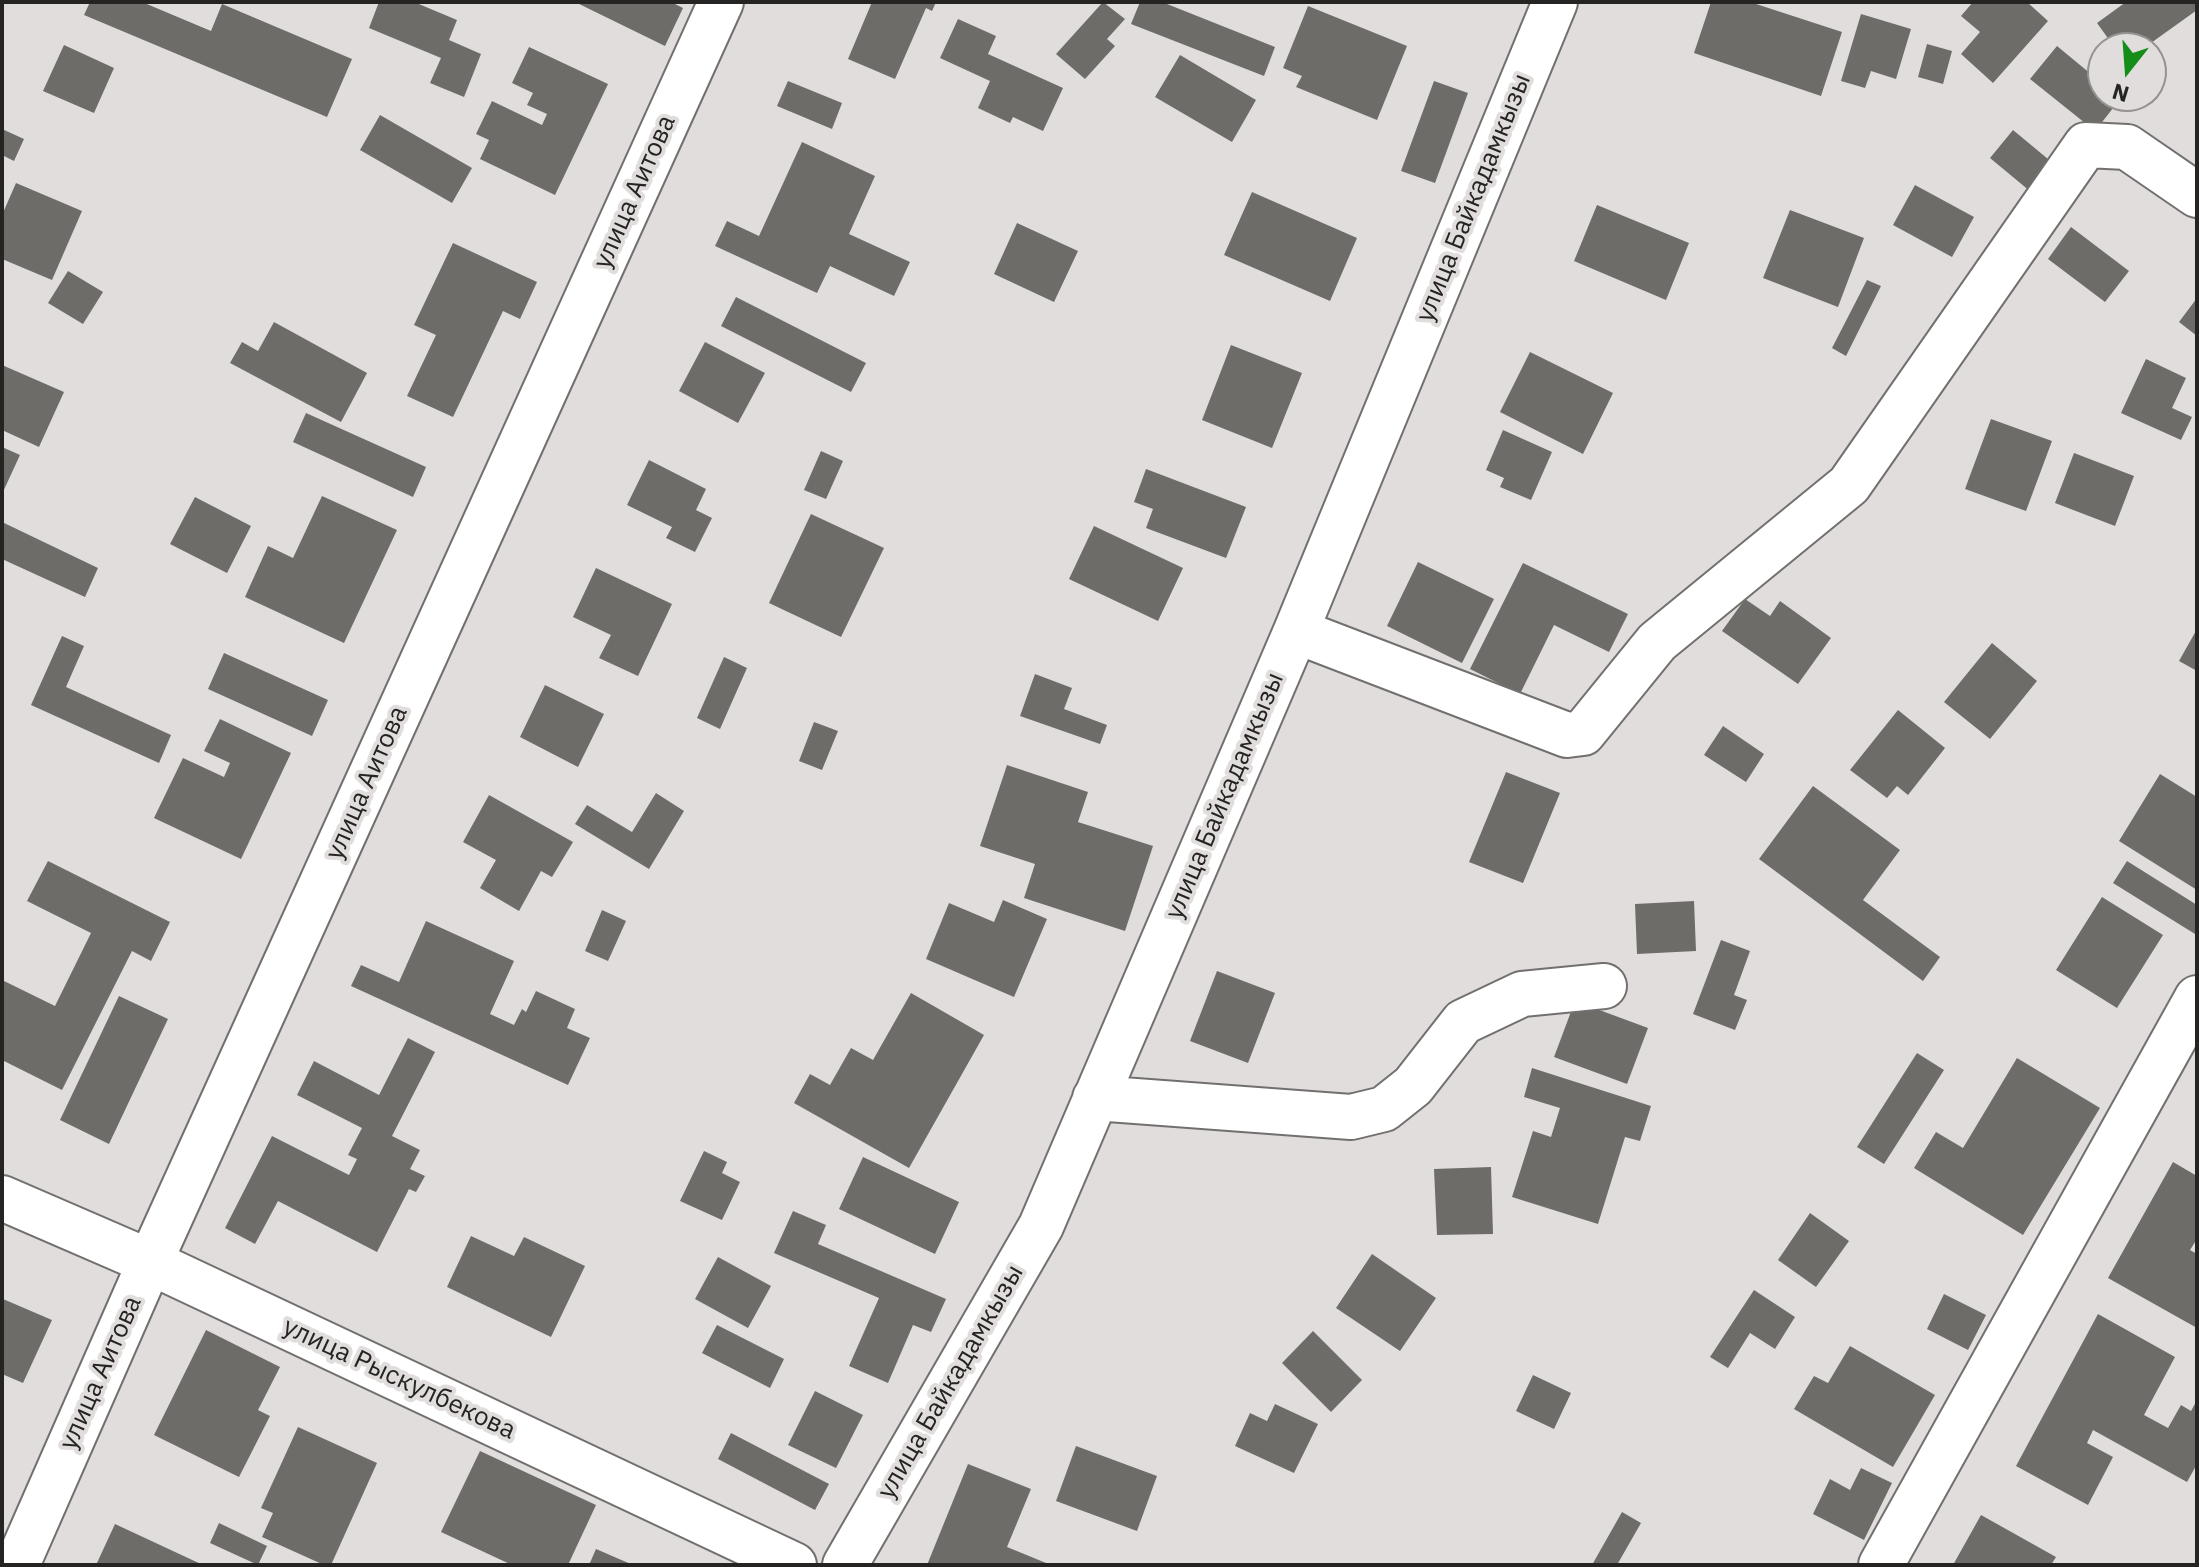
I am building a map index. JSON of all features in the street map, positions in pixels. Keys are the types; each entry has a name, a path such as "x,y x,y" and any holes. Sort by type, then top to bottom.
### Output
{"street":[{"name":"улица Аитова","path":"17,1565 150,1262 721,2"},
{"name":"улица Байкадамкызы","path":"845,1565 1041,1226 1296,631 1555,2"},
{"path":"1296,631 1567,735 1583,733 1657,642 1849,485 2086,145 2127,147 2197,195"},
{"path":"1095,1098 1351,1117 1384,1109 1413,1086 1463,1022 1522,994 1604,986"},
{"path":"1881,1565 2197,998"},
{"name":"улица Рыскулбекова","path":"2,1198 150,1262 794,1565"}],"building":[{"path":"90,2 142,2 211,31 222,4 352,59 327,117 84,15"},
{"path":"379,2 414,2 457,20 449,40 481,54 464,97 430,83 441,58 369,28"},
{"path":"575,2 671,2 683,8 665,46"},
{"path":"872,2 936,2 932,11 926,8 895,79 848,59"},
{"path":"1103,2 1125,19 1107,39 1115,46 1085,79 1056,54"},
{"path":"1140,2 1162,2 1275,47 1264,76 1131,24"},
{"path":"1711,2 1750,2 1842,32 1821,96 1694,53"},
{"path":"1973,2 2027,2 2048,21 1993,83 1961,54 1980,32 1961,16"},
{"path":"2126,2 2197,2 2197,10 2166,32 2103,32 2097,23"},
{"path":"1308,6 1407,46 1377,120 1296,87 1302,76 1283,68"},
{"path":"1861,14 1911,29 1896,79 1871,71 1865,88 1841,81"},
{"path":"958,19 996,36 988,54 1063,88 1043,131 1013,117 1010,123 978,108 990,81 940,58"},
{"path":"1927,44 1952,51 1943,84 1918,77"},
{"path":"64,45 114,68 94,113 43,91"},
{"path":"2057,46 2087,71 2087,112 2110,112 2095,131 2030,79"},
{"path":"529,47 608,84 555,195 480,159 489,140 476,134 492,101 542,125 547,114 527,105 533,93 512,83"},
{"path":"1180,55 1256,100 1232,142 1155,97"},
{"path":"788,81 842,103 832,129 777,106"},
{"path":"1434,81 1468,93 1435,183 1401,171"},
{"path":"380,115 472,168 452,203 360,150"},
{"path":"2,129 24,139 14,161 2,155"},
{"path":"2013,130 2054,164 2031,192 1990,158"},
{"path":"802,142 875,176 849,234 910,262 894,296 830,266 817,293 715,246 727,221 759,236"},
{"path":"16,183 82,211 52,280 2,259 2,215"},
{"path":"1915,185 1974,217 1952,257 1893,225"},
{"path":"1252,192 1357,238 1330,301 1224,255"},
{"path":"1597,205 1689,243 1666,300 1574,261"},
{"path":"1790,210 1864,238 1838,307 1763,278"},
{"path":"1017,223 1078,251 1054,302 994,274"},
{"path":"2071,227 2129,271 2105,302 2048,259"},
{"path":"453,243 537,282 520,319 503,311 453,417 407,396 436,335 414,325"},
{"path":"68,271 103,292 83,324 48,303"},
{"path":"1867,280 1881,286 1846,356 1832,348"},
{"path":"736,297 866,363 851,392 721,326"},
{"path":"2197,298 2197,336 2179,322"},
{"path":"274,322 367,373 341,422 230,363 242,342 258,351"},
{"path":"705,342 765,373 738,423 679,391"},
{"path":"1231,345 1302,373 1272,448 1202,420"},
{"path":"1530,352 1613,393 1583,454 1500,412"},
{"path":"2146,359 2186,378 2172,408 2192,417 2181,440 2121,413"},
{"path":"2,365 64,392 39,447 2,430"},
{"path":"306,413 426,467 413,497 293,442"},
{"path":"1991,419 2052,441 2026,511 1965,489"},
{"path":"1503,430 1552,452 1531,500 1500,487 1504,478 1486,470"},
{"path":"2,447 20,455 2,494"},
{"path":"821,451 843,461 826,499 804,490"},
{"path":"2074,453 2134,476 2115,526 2055,503"},
{"path":"649,460 706,489 696,510 712,518 695,552 666,538 672,527 627,505"},
{"path":"1146,469 1246,507 1226,558 1146,528 1153,509 1134,502"},
{"path":"322,496 397,530 344,643 245,597 268,546 293,558"},
{"path":"195,497 251,526 227,573 170,544"},
{"path":"811,514 884,548 841,637 769,603"},
{"path":"2,522 98,568 85,597 2,559"},
{"path":"1094,526 1183,568 1158,621 1069,579"},
{"path":"1418,562 1494,599 1462,663 1387,626"},
{"path":"1523,563 1628,614 1609,652 1554,625 1520,694 1470,669"},
{"path":"596,568 672,604 638,676 599,658 611,635 573,617"},
{"path":"1745,599 1770,616 1780,601 1831,638 1798,684 1722,631"},
{"path":"2197,629 2197,671 2179,661"},
{"path":"62,636 84,646 66,687 171,735 159,763 31,705"},
{"path":"1992,643 2037,681 1990,739 1944,702"},
{"path":"224,653 328,700 312,736 208,689"},
{"path":"724,657 747,668 720,729 697,718"},
{"path":"1035,674 1072,688 1064,709 1107,725 1100,744 1020,716"},
{"path":"545,685 604,714 578,767 520,737"},
{"path":"1898,710 1945,748 1908,795 1897,786 1887,798 1850,770"},
{"path":"220,719 291,753 241,859 154,818 183,758 224,777 230,763 204,751"},
{"path":"814,722 838,731 822,770 799,761"},
{"path":"1723,726 1764,754 1746,782 1704,755"},
{"path":"1007,765 1088,792 1078,822 1153,846 1125,931 1024,898 1035,864 980,846"},
{"path":"1506,772 1560,793 1523,883 1469,862"},
{"path":"2160,774 2197,797 2197,890 2119,841"},
{"path":"1813,786 1900,850 1863,900 1940,957 1923,981 1759,859"},
{"path":"656,793 684,811 649,869 575,824 587,805 632,832"},
{"path":"489,795 573,842 552,877 541,871 519,911 480,888 496,860 463,842"},
{"path":"48,861 170,922 151,961 132,951 62,1090 2,1060 2,980 55,1006 91,933 27,901"},
{"path":"2127,861 2197,905 2195,934 2113,883"},
{"path":"2102,897 2163,935 2117,1008 2056,970"},
{"path":"1003,900 1047,919 1014,997 926,959 949,903 994,922"},
{"path":"1694,901 1696,951 1637,954 1635,904"},
{"path":"602,910 626,921 608,961 585,951"},
{"path":"426,921 514,961 490,1014 514,1025 522,1009 526,1012 536,991 575,1009 567,1028 590,1038 568,1085 351,986 361,965 399,982"},
{"path":"1721,940 1750,951 1734,995 1747,1000 1735,1030 1693,1014"},
{"path":"1217,971 1275,993 1248,1063 1190,1041"},
{"path":"911,993 984,1035 909,1168 794,1103 810,1074 830,1085 851,1048 873,1060"},
{"path":"119,996 168,1019 109,1144 60,1120"},
{"path":"1575,1001 1648,1028 1627,1084 1554,1057"},
{"path":"408,1038 435,1052 392,1136 420,1150 410,1169 425,1176 416,1192 409,1189 377,1252 278,1201 255,1244 225,1228 272,1136 349,1175 357,1159 348,1155 362,1128 297,1095 314,1061 379,1095"},
{"path":"1917,1053 1944,1070 1884,1164 1857,1147"},
{"path":"2017,1058 2100,1108 2023,1235 1914,1168 1936,1132 1963,1148"},
{"path":"1532,1068 1651,1106 1640,1141 1625,1137 1598,1224 1512,1197 1533,1131 1551,1137 1560,1108 1524,1097"},
{"path":"704,1151 727,1162 722,1173 740,1182 722,1220 680,1201"},
{"path":"863,1157 959,1202 935,1254 839,1209"},
{"path":"2173,1162 2197,1176 2197,1239 2190,1250 2197,1254 2197,1328 2108,1278"},
{"path":"1491,1167 1493,1234 1437,1235 1434,1169"},
{"path":"793,1211 826,1225 818,1244 946,1299 931,1332 913,1325 888,1383 849,1366 879,1298 774,1253"},
{"path":"1810,1213 1849,1241 1816,1287 1778,1260"},
{"path":"471,1236 514,1256 524,1237 585,1266 551,1337 447,1287"},
{"path":"1372,1254 1436,1298 1400,1351 1336,1308"},
{"path":"718,1257 771,1286 748,1328 695,1299"},
{"path":"1754,1290 1795,1317 1775,1349 1750,1333 1728,1368 1710,1357"},
{"path":"1944,1294 1986,1315 1968,1350 1927,1329"},
{"path":"3,1299 52,1320 23,1383 2,1374"},
{"path":"2098,1314 2175,1357 2144,1415 2168,1428 2181,1405 2191,1411 2197,1400 2197,1464 2187,1482 2093,1430 2087,1443 2113,1457 2088,1505 2016,1466"},
{"path":"717,1325 784,1359 770,1388 702,1353"},
{"path":"206,1330 280,1367 258,1410 270,1416 239,1477 154,1435"},
{"path":"1313,1331 1362,1380 1331,1412 1282,1363"},
{"path":"1850,1346 1935,1395 1893,1467 1794,1409 1814,1376 1828,1383"},
{"path":"1533,1375 1571,1393 1554,1429 1516,1411"},
{"path":"815,1391 863,1415 836,1468 788,1445"},
{"path":"1275,1404 1318,1424 1294,1473 1235,1446 1250,1413 1267,1421"},
{"path":"298,1427 377,1463 331,1565 324,1565 262,1537 273,1513 261,1508"},
{"path":"731,1433 829,1484 815,1510 718,1459"},
{"path":"1076,1446 1157,1476 1137,1531 1056,1501"},
{"path":"480,1451 596,1505 568,1565 512,1565 441,1532"},
{"path":"968,1464 1031,1489 1007,1547 1051,1565 927,1565"},
{"path":"1861,1468 1892,1483 1864,1540 1813,1514 1830,1479 1850,1490"},
{"path":"1622,1512 1641,1523 1617,1565 1592,1565"},
{"path":"1981,1515 2056,1557 2051,1565 1953,1565"},
{"path":"219,1523 267,1546 258,1565 210,1543"},
{"path":"115,1524 203,1565 96,1565"},
{"path":"596,1549 633,1565 589,1565"}]}
